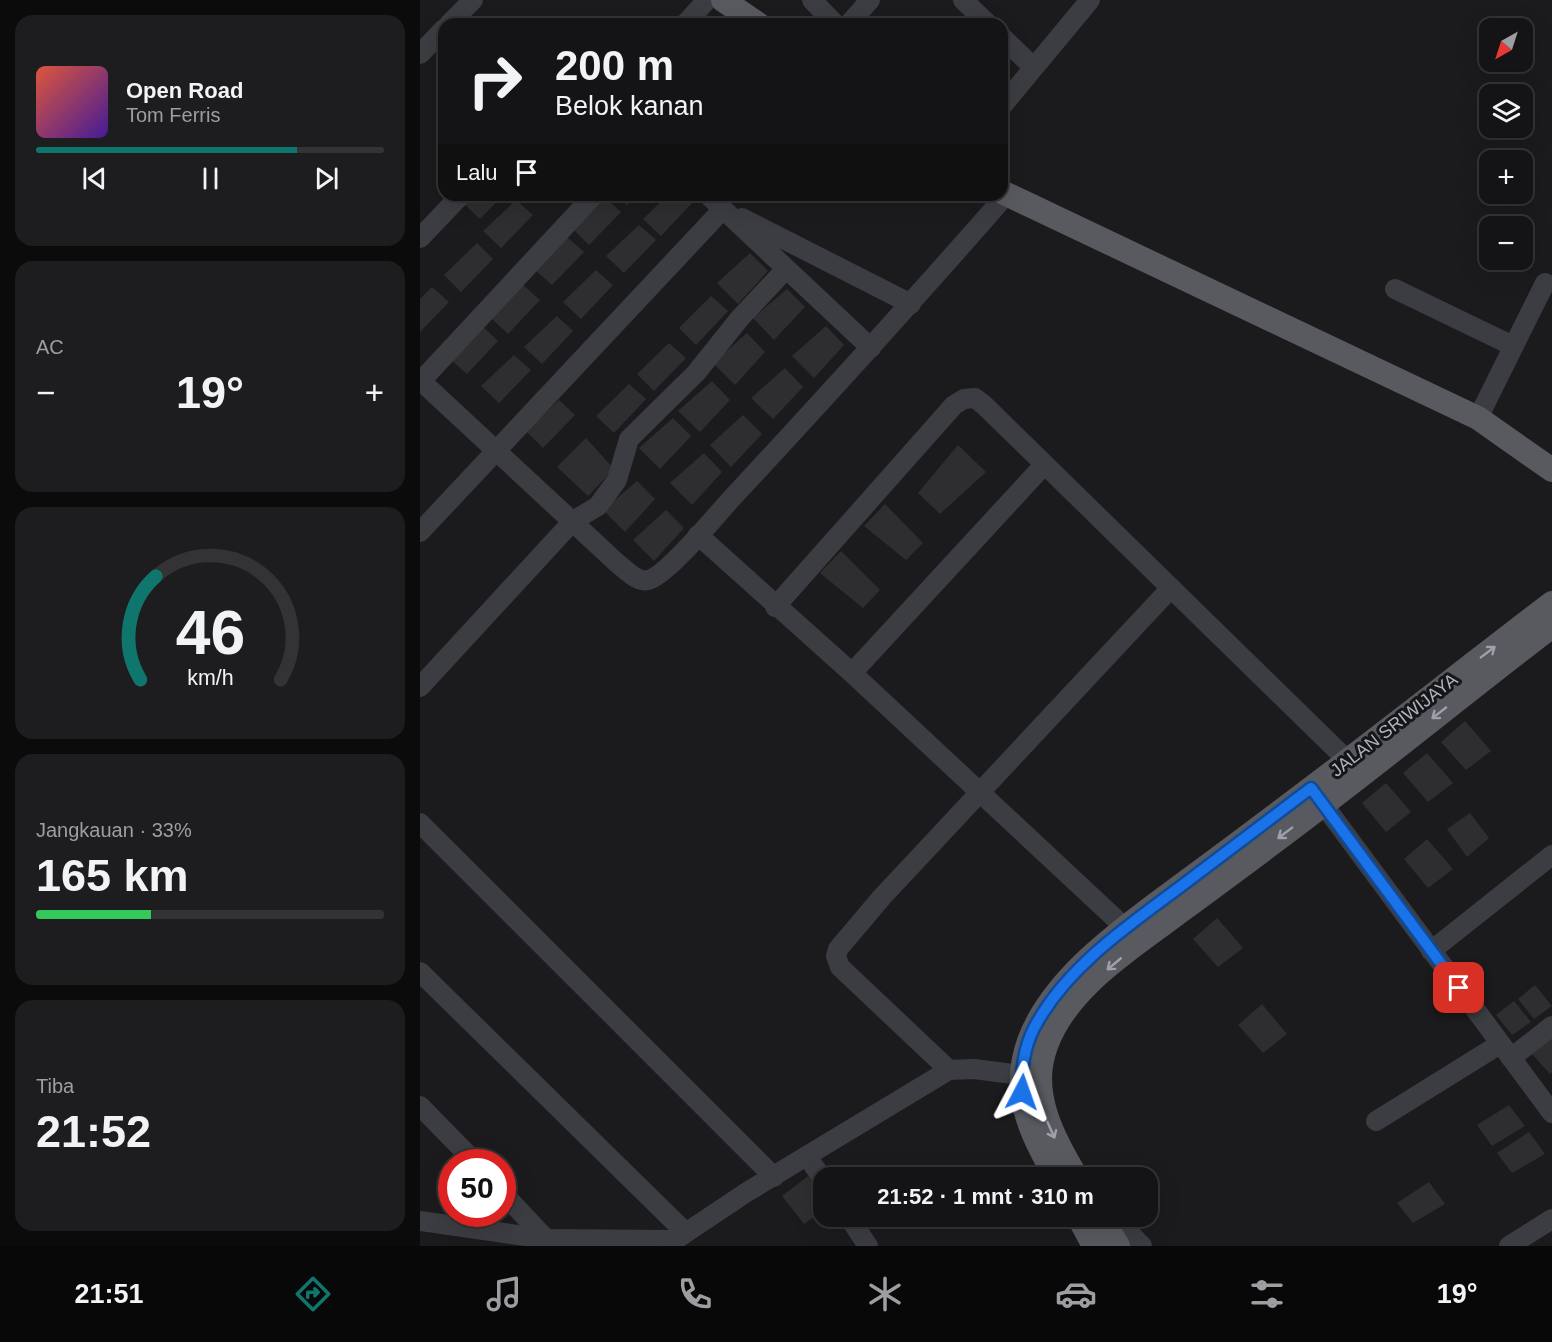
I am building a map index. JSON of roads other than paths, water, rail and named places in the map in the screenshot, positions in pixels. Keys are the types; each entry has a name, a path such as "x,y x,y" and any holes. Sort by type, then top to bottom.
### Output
{"main road":[{"path":"723,0 749,18"},
{"path":"1008,195 1478,418 1552,470"},
{"name":"JALAN SRIWIJAYA","path":"1050,1167 1037,1144 1023,1109 1021,1075 1028,1042 1037,1022 1071,978 1318,796 1468,679 1552,603"},
{"name":"JALAN SRIWIJAYA","path":"1318,796 1348,761 1468,679 1552,626"},
{"name":"JALAN SRIWIJAYA","path":"1071,1167 1049,1126 1043,1106 1041,1068 1045,1047 1064,1011 1132,935"},
{"path":"1083,1227 1092,1245"},
{"path":"1107,1227 1118,1246"}],"street":[{"path":"455,18 473,0"},
{"path":"690,18 707,0"},
{"path":"812,0 829,18"},
{"path":"854,18 870,0"},
{"path":"963,0 982,18"},
{"path":"1008,98 1032,66 1090,0"},
{"path":"420,54 438,35"},
{"path":"1008,44 1032,66"},
{"path":"420,238 454,201"},
{"path":"588,201 421,380 617,563 639,579 647,581 661,574 872,348 997,201"},
{"path":"714,201 872,348"},
{"path":"723,209 910,304"},
{"path":"420,532 723,209"},
{"path":"420,687 573,521 598,506 617,480 629,439 696,373 740,318 786,269"},
{"path":"1478,418 1545,284"},
{"path":"1395,289 1513,346"},
{"path":"775,607 954,405 964,399 975,398 1348,761"},
{"path":"852,673 1044,465"},
{"path":"698,535 775,607 852,673 1132,935"},
{"path":"949,1070 840,967 836,956 847,937 882,897 1171,588"},
{"path":"1318,796 1552,1113"},
{"path":"420,823 774,1177"},
{"path":"1431,951 1552,855"},
{"path":"420,972 674,1239"},
{"path":"1376,1121 1552,1026"},
{"path":"420,1221 546,1239 674,1239 949,1070 974,1069 1021,1075"},
{"path":"420,1106 462,1149"},
{"path":"807,1156 814,1167"},
{"path":"516,1207 546,1239"},
{"path":"1509,1246 1552,1219"},
{"path":"855,1227 868,1246"},
{"path":"1124,1227 1142,1246"}]}
